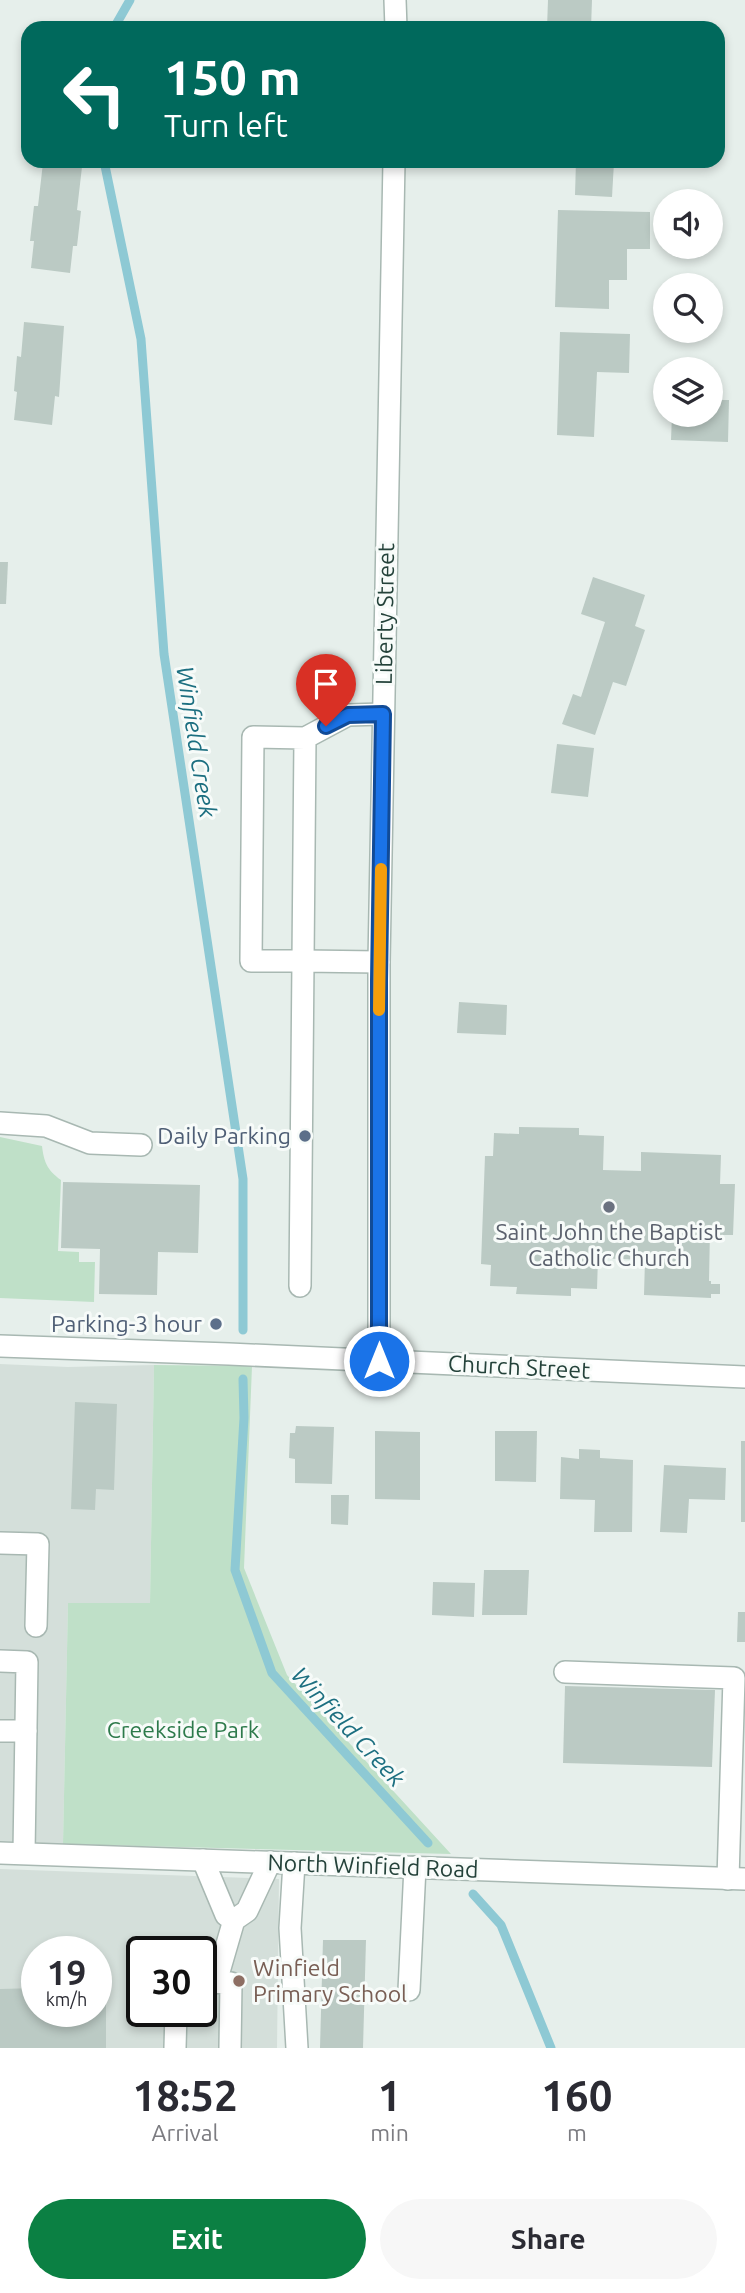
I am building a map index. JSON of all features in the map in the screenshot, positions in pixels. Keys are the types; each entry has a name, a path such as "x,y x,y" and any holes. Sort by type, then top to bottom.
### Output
{"street":[{"path":"395,0 396,21"},
{"name":"Liberty Street","path":"379,1361 379,962 394,168"},
{"path":"379,962 251,961 253,737 305,737 348,715 383,714"},
{"path":"300,1286 305,737"},
{"path":"0,1123 46,1126 90,1143 141,1145"},
{"name":"Church Street","path":"0,1346 745,1377"},
{"path":"0,1543 38,1544 36,1626"},
{"path":"0,1661 27,1662 24,1853"},
{"path":"565,1672 734,1678 737,1879"},
{"path":"0,1731 26,1731"},
{"name":"North Winfield Road","path":"0,1853 737,1879"},
{"path":"203,1860 226,1915 234,1920"},
{"path":"217,1961 234,1920 247,1911 270,1862"},
{"path":"294,1863 290,1928 297,2048"},
{"path":"410,1990 415,1867"},
{"path":"217,1982 231,1983 230,2048"},
{"path":"175,2048 176,2027"}],"shaded area":[{"path":"0,1364 68,1367 154,1365 150,1603 68,1603 63,1844 0,1841"},
{"name":"Winfield Primary School","path":"0,1869 279,1879 277,2048 0,2048"}],"green space":[{"path":"0,1137 42,1146 47,1165 61,1180 58,1251 79,1252 79,1262 95,1262 94,1302 0,1298"},
{"name":"Creekside Park","path":"154,1365 252,1366 244,1568 287,1675 451,1854 63,1844 68,1603 150,1603"}],"building":[{"path":"548,0 592,0 591,21 547,21"},
{"path":"42,168 82,168 77,210 81,211 77,246 73,246 70,273 31,268 34,241 30,241 34,206 38,206"},
{"path":"576,168 614,168 612,197 575,195"},
{"path":"558,210 650,212 650,249 627,249 627,280 609,280 609,309 555,307"},
{"path":"24,322 64,326 59,397 55,396 52,425 14,420 17,356 21,357"},
{"path":"560,332 630,334 629,373 597,372 594,437 557,435"},
{"path":"723,400 729,400 728,442 671,440 672,427 723,427"},
{"path":"0,562 8,562 6,604 0,604"},
{"path":"593,577 645,595 635,626 645,630 626,686 613,682 595,735 562,724 573,694 581,697 605,622 581,614"},
{"path":"557,744 594,748 588,797 551,793"},
{"path":"459,1002 507,1005 506,1035 457,1033"},
{"name":"Saint John the Baptist Catholic Church","path":"519,1127 579,1128 579,1135 604,1136 603,1170 641,1171 641,1152 721,1155 720,1184 735,1184 733,1235 719,1235 719,1230 710,1230 709,1281 711,1284 720,1284 720,1294 711,1294 711,1298 644,1295 645,1260 598,1258 597,1289 571,1288 571,1296 516,1294 517,1287 490,1286 491,1265 481,1264 485,1156 493,1156 494,1133 519,1134"},
{"path":"63,1182 200,1185 198,1253 158,1252 157,1295 99,1294 100,1249 61,1248"},
{"path":"75,1402 117,1404 114,1490 96,1489 95,1510 71,1509"},
{"path":"296,1426 334,1427 332,1484 295,1483 295,1459 289,1458 290,1433 295,1433"},
{"path":"375,1431 420,1432 420,1500 375,1499"},
{"path":"495,1431 537,1431 536,1482 495,1481"},
{"path":"741,1441 745,1441 745,1522 741,1522"},
{"path":"579,1449 600,1450 600,1458 633,1460 632,1532 594,1532 595,1500 560,1499 561,1457 579,1459"},
{"path":"664,1465 726,1468 725,1500 689,1499 687,1533 660,1532"},
{"path":"331,1495 349,1495 348,1525 331,1524"},
{"path":"484,1570 529,1570 527,1615 482,1615"},
{"path":"433,1582 475,1583 474,1617 432,1615"},
{"path":"738,1612 745,1612 745,1642 737,1642"},
{"path":"565,1686 715,1690 712,1767 563,1763"},
{"path":"323,1940 366,1940 363,2048 320,2048"},
{"path":"21,1988 21,2027 106,2027 106,2048 0,2048 0,1989"}],"waterway":[{"name":"Winfield Creek","path":"118,21 130,0"},
{"name":"Winfield Creek","path":"105,168 141,339 164,654 243,1179 243,1330"},
{"name":"Winfield Creek","path":"243,1379 244,1418 235,1570 272,1673 428,1843"},
{"name":"Winfield Creek","path":"473,1894 501,1925 551,2048"}],"slow traffic":[{"path":"379,1010 381,869"}],"place":[{"name":"Daily Parking","path":"305,1136"},
{"name":"Saint John the Baptist Catholic Church","path":"609,1207"},
{"name":"Parking-3 hour","path":"216,1324"},
{"name":"Winfield Primary School","path":"239,1981"}],"route":[{"path":"326,726 348,715 383,714 379,981 379,1361"}]}
